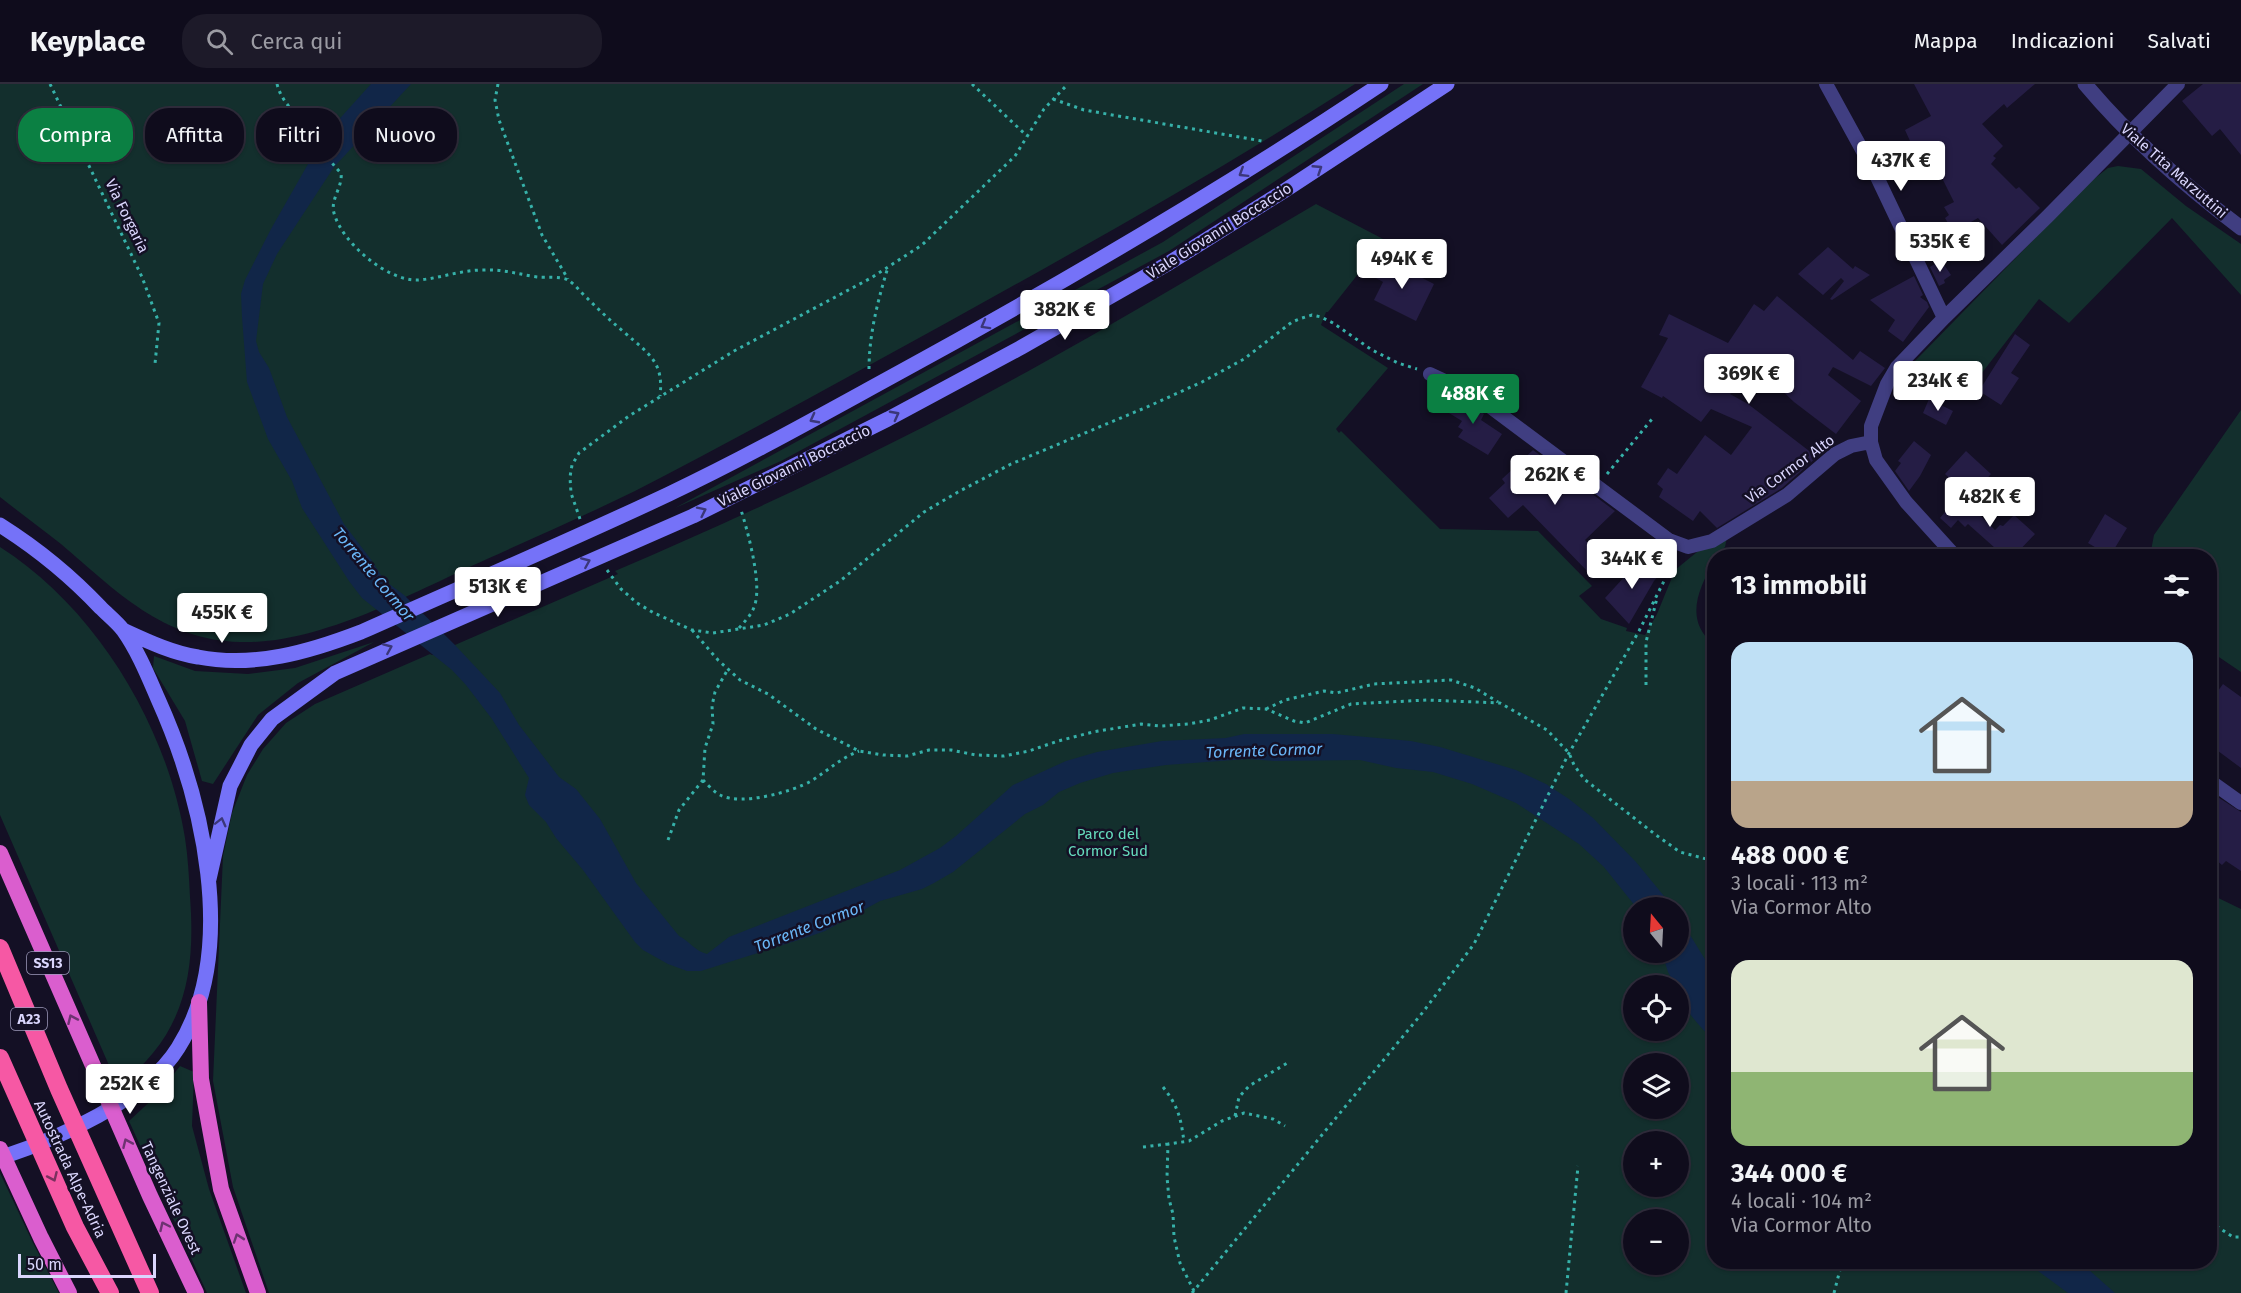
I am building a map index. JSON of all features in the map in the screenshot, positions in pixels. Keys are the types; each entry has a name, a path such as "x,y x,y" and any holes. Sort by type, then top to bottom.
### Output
{"highway":[{"name":"Tangenziale Ovest","path":"0,853 150,1196 196,1293"},
{"name":"Autostrada Alpe-Adria","path":"0,948 59,1089 150,1293"},
{"path":"199,1002 201,1079 221,1189 258,1293"},
{"name":"Autostrada Alpe-Adria","path":"0,1058 75,1227 110,1293"},
{"path":"0,1149 69,1293"}],"main road":[{"name":"Viale Giovanni Boccaccio","path":"123,630 153,644 196,657 222,660 254,660 287,656 361,632 633,511 722,468 870,389 1175,215 1381,84"},
{"name":"Viale Giovanni Boccaccio","path":"209,879 230,786 251,745 272,719 335,673 736,495 898,414 1169,263 1284,192 1447,84"},
{"path":"0,525 32,545 56,564 123,630 147,673 186,771 200,822 209,879 211,913 207,966 199,1002 178,1048 153,1077 119,1103 79,1125 0,1158"}],"street":[{"path":"1826,84 1877,177 1944,318"},
{"name":"Viale Tita Marzuttini","path":"2085,84 2128,133 2198,196 2241,228"},
{"path":"1949,549 1906,502 1876,460 1871,442 1871,426 1878,404 1897,367 2178,84"},
{"path":"1430,374 1473,394 1669,540 1688,547"},
{"name":"Via Cormor Alto","path":"1688,547 1712,541 1787,495 1835,454 1871,442"},
{"path":"2217,786 2241,803"}],"path":[{"name":"Via Forgaria","path":"50,84 142,277 159,323 155,364"},
{"path":"277,84 284,101 310,129 334,167 341,173 333,204 336,219 360,251 379,266 398,277 418,280 480,270 512,271 536,277 568,279"},
{"path":"498,84 495,100 499,120 543,235 568,279 603,315 653,358 662,382 660,396"},
{"path":"972,84 1027,136"},
{"path":"570,477 572,465 579,453 629,416 734,351 872,278 922,245 1015,156 1044,108 1068,84"},
{"path":"1053,99 1095,112 1206,133 1287,145"},
{"path":"870,389 869,349 878,299 888,267"},
{"path":"610,575 637,603 692,630 713,633 765,625 790,614 840,581 924,513 958,492 1011,464 1202,382 1244,359 1292,322 1302,318 1312,315 1322,317 1372,350 1398,363 1430,374"},
{"path":"1598,487 1652,418"},
{"path":"736,495 749,541 756,598 750,617 738,629"},
{"path":"1168,1144 1167,1177 1174,1237 1180,1263 1193,1292 1416,1021 1474,944 1568,754 1639,632 1669,571 1688,547"},
{"path":"1646,685 1646,642 1659,590"},
{"path":"692,630 740,680 768,694 816,729 859,751 908,756 929,750 1004,756 1120,727 1141,724 1161,726 1188,724 1210,720 1243,708 1266,709 1294,721 1305,723 1351,704 1427,700 1500,703"},
{"path":"668,840 679,810 703,780 705,748 713,724 712,706 715,692 728,669"},
{"path":"1266,709 1285,700 1324,691 1336,693 1374,684 1451,680 1475,688 1546,730 1568,754 1577,770 1597,791 1680,852 1707,859"},
{"path":"703,780 720,795 736,800 761,796 810,782 841,759 859,751"},
{"path":"1235,1116 1239,1097 1249,1086 1289,1062"},
{"path":"1163,1087 1174,1101 1181,1119 1184,1142"},
{"path":"1143,1147 1184,1142 1200,1136 1222,1121 1244,1113 1261,1115 1285,1126"},
{"path":"1566,1293 1578,1166"},
{"path":"2217,1227 2233,1237 2241,1237"},
{"path":"1834,1293 1840,1269"}],"green space":[{"path":"0,84 1355,84 1204,177 1102,236 714,450 635,491 398,600 366,614 302,635 270,641 240,642 212,639 164,623 142,610 101,579 61,544 0,497"},
{"path":"1404,84 1423,84 1169,251 781,461 675,508 1163,242"},
{"path":"2118,166 2141,169 2186,206 2241,244 2241,295 2172,218 2069,323 2039,299 1968,391 1915,361 2090,182 2108,168"},
{"name":"Parco del Cormor Sud","path":"1316,204 1385,240 1326,312 1321,325 1388,368 1336,429 1339,433 1341,431 1440,529 1538,531 1592,586 1579,596 1601,619 1627,628 1626,631 1645,635 1657,614 1675,570 1697,552 1727,537 1723,549 1707,549 1707,575 1697,604 1699,625 1707,637 1707,1269 2217,1269 2217,897 2241,909 2241,1293 269,1293 233,1187 213,1081 223,856 232,813 247,775 263,749 286,723 315,704 618,574 615,571 777,499 884,447 1041,364"},
{"path":"2241,410 2241,672 2217,656 2217,549 2151,549 2154,535"},
{"path":"0,547 35,572 67,602 96,636 122,673 144,713 162,754 176,796 185,838 189,875 191,953 187,978 181,1002 158,1047 118,1086 0,815"},
{"path":"374,642 298,683 258,715 213,784 202,781 185,721 153,668 154,656 195,671 248,674 295,668"},
{"path":"180,1066 194,1072 192,1126 209,1189 246,1293 207,1293 129,1121 158,1094"},
{"path":"0,1173 33,1243 59,1293 0,1293"}],"water":[{"path":"371,84 411,84 389,108 354,108 354,145 342,158 342,116"},
{"name":"Torrente Cormor","path":"309,162 339,162 277,254 263,284 256,341 259,352 269,368 287,417 344,524 384,580 404,595 500,693 519,725 559,777 576,789 600,819 636,883 679,936 699,951 707,954 729,937 900,870 940,848 956,836 1013,785 1066,761 1097,752 1162,741 1226,738 1244,734 1333,734 1411,741 1440,747 1516,770 1546,784 1593,818 1636,862 1665,897 1628,897 1604,867 1579,844 1516,803 1472,784 1433,772 1396,768 1360,760 1247,759 1166,765 1113,773 1080,783 1059,792 1043,805 1025,814 953,872 922,889 880,901 825,931 701,971 687,971 668,964 643,950 635,942 546,822 529,805 525,795 529,778 492,719 466,685 452,670 362,598 302,508 292,481 268,439 247,382 241,294 245,280"},
{"path":"1689,933 1707,963 1707,1033 1689,1012 1689,975 1670,975 1665,963 1689,963"},
{"path":"2035,1269 2088,1269 2115,1293 2068,1293"}],"building":[{"path":"1914,84 2035,84 2007,108 2004,104 1982,124 2003,146 1993,156 1996,158 1991,164 2016,189 2019,187 2040,208 2002,245 1978,218 1953,232 1945,218 1949,215 1944,207 1954,202 1933,160 1901,177 1888,154 1910,141 1905,130 1931,116"},
{"path":"2203,84 2241,84 2241,155 2220,129 2212,136 2182,101"},
{"path":"1828,247 1853,269 1855,266 1870,275 1832,300 1830,299 1844,281 1841,278 1823,295 1798,274"},
{"path":"1385,259 1434,284 1416,321 1374,300 1383,282 1376,278"},
{"path":"1941,260 1951,275 1944,280 1945,283 1939,286 1930,267"},
{"path":"1914,276 1923,295 1920,297 1927,302 1929,307 1903,342 1888,331 1895,320 1870,300"},
{"path":"1777,296 1853,360 1860,351 1885,368 1871,386 1833,367 1828,375 1861,401 1836,434 1794,402 1756,366 1730,394 1748,404 1817,457 1782,488 1717,528 1700,511 1693,521 1659,497 1663,489 1657,484 1668,468 1677,474 1705,435 1731,455 1752,427 1711,409 1701,422 1663,396 1662,398 1641,387 1668,338 1659,335 1669,314 1728,343 1754,304 1764,311"},
{"path":"2015,334 2030,345 2011,373 2019,378 2001,405 1979,391"},
{"path":"1454,395 1484,414 1481,420 1502,434 1488,455 1458,437 1463,430 1458,427 1462,421 1444,410"},
{"path":"1929,399 1953,411 1946,425 1923,413"},
{"path":"1914,441 1931,455 1909,491 1895,471 1901,463 1898,461"},
{"path":"1533,450 1615,511 1585,540 1604,561 1590,574 1523,505 1508,518 1489,498 1505,483 1502,479"},
{"path":"1966,451 1991,474 1970,497 1945,474"},
{"path":"1959,495 1995,530 2000,525 2003,526 2014,515 2035,534 2021,549 1996,549 1968,524 1965,527 1958,520 1951,528 1940,518"},
{"path":"2105,514 2127,528 2114,549 2098,549 2088,543"},
{"path":"1646,561 1660,574 1629,624 1605,598 1637,563 1641,567"},
{"path":"2223,684 2241,697 2241,768 2217,750 2217,692"},
{"path":"2217,797 2241,812 2241,871 2226,861 2222,865 2217,861"}]}
